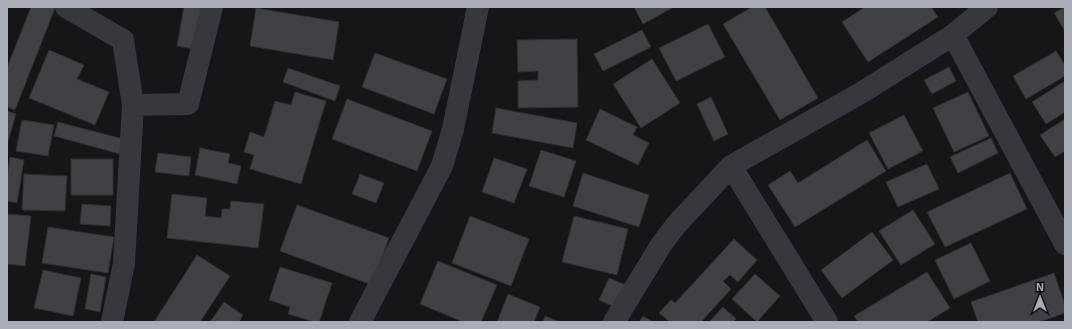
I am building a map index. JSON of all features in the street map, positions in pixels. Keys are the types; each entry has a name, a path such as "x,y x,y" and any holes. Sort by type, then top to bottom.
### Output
{"street":[{"path":"66,7 123,40 133,106 124,263 112,322"},
{"path":"133,106 188,104 212,7"},
{"path":"360,322 442,166 453,129 478,7"},
{"path":"614,322 661,245 676,225 731,166 861,93 953,34 988,7"},
{"path":"953,34 1065,244"},
{"path":"731,166 827,322"}],"building":[{"path":"31,7 55,8 15,110 7,107 7,68"},
{"path":"184,7 208,7 200,50 177,46"},
{"path":"634,7 674,7 643,24"},
{"path":"752,7 765,7 818,98 780,120 723,24"},
{"path":"865,7 931,7 938,17 868,62 842,22"},
{"path":"1065,7 1065,31 1054,13"},
{"path":"256,8 339,22 333,60 250,46"},
{"path":"708,24 725,57 676,81 659,48"},
{"path":"642,30 651,47 603,71 594,54"},
{"path":"577,39 578,107 518,108 518,81 538,80 538,71 518,72 517,40"},
{"path":"49,50 84,65 77,79 109,92 95,125 29,98"},
{"path":"1056,51 1065,65 1065,76 1026,99 1013,76"},
{"path":"375,53 447,79 434,114 362,87"},
{"path":"652,59 680,103 641,128 613,84"},
{"path":"949,67 956,81 932,94 924,80"},
{"path":"288,68 340,86 335,101 283,82"},
{"path":"1065,81 1065,112 1046,124 1032,102"},
{"path":"295,92 326,101 301,184 250,169 254,155 244,152 250,132 264,137 275,101 291,105"},
{"path":"968,92 989,136 954,152 933,108"},
{"path":"711,97 728,134 714,141 697,104"},
{"path":"347,99 432,131 417,171 332,139"},
{"path":"496,108 577,123 573,148 492,133"},
{"path":"600,109 637,127 633,135 649,143 638,165 586,140"},
{"path":"7,111 16,114 7,145"},
{"path":"904,115 923,151 888,169 869,133"},
{"path":"1065,119 1065,151 1055,157 1040,135"},
{"path":"22,120 54,125 48,156 16,151"},
{"path":"58,122 123,139 120,154 54,136"},
{"path":"991,138 998,153 958,173 950,157"},
{"path":"867,140 886,171 795,227 768,185 790,171 798,183"},
{"path":"200,148 230,154 228,163 241,166 237,184 195,175"},
{"path":"541,150 576,161 564,197 529,186"},
{"path":"158,153 191,157 189,176 155,172"},
{"path":"10,157 24,160 17,203 7,201 7,178"},
{"path":"494,158 527,169 514,203 482,192"},
{"path":"71,159 113,159 113,195 71,195"},
{"path":"927,164 939,189 898,207 886,182"},
{"path":"583,173 649,195 639,227 573,206"},
{"path":"1010,173 1027,209 945,247 927,212"},
{"path":"24,174 67,176 65,211 22,210"},
{"path":"360,174 384,183 376,203 352,194"},
{"path":"172,194 207,198 205,216 221,218 222,209 230,209 231,201 264,204 258,248 167,238"},
{"path":"82,204 111,206 110,226 80,224"},
{"path":"297,205 389,238 372,285 280,251"},
{"path":"913,210 935,244 901,265 879,231"},
{"path":"7,214 31,216 25,266 7,264"},
{"path":"470,216 529,239 511,286 452,263"},
{"path":"574,216 628,229 617,275 562,262"},
{"path":"48,227 114,237 108,273 42,263"},
{"path":"872,232 893,260 842,298 821,270"},
{"path":"734,239 757,260 738,282 730,275 723,281 731,289 701,322 670,322 659,313 671,300 675,303"},
{"path":"971,243 990,281 954,299 935,260"},
{"path":"197,255 230,276 200,322 154,322"},
{"path":"438,261 497,285 481,322 463,322 420,304"},
{"path":"280,267 332,283 319,322 314,322 288,314 290,307 269,300"},
{"path":"43,270 81,278 73,316 34,308"},
{"path":"927,272 950,308 927,322 858,322 854,316"},
{"path":"1054,273 1065,305 1065,313 1039,322 978,322 971,302"},
{"path":"91,274 106,277 100,312 85,309"},
{"path":"755,274 780,296 757,322 732,299"},
{"path":"609,278 628,286 619,309 599,300"},
{"path":"508,294 540,307 534,322 497,322"},
{"path":"224,302 243,315 239,322 210,322"},
{"path":"723,307 736,319 733,322 709,322"},
{"path":"545,316 560,322 543,322"},
{"path":"643,316 653,322 639,322"}]}
